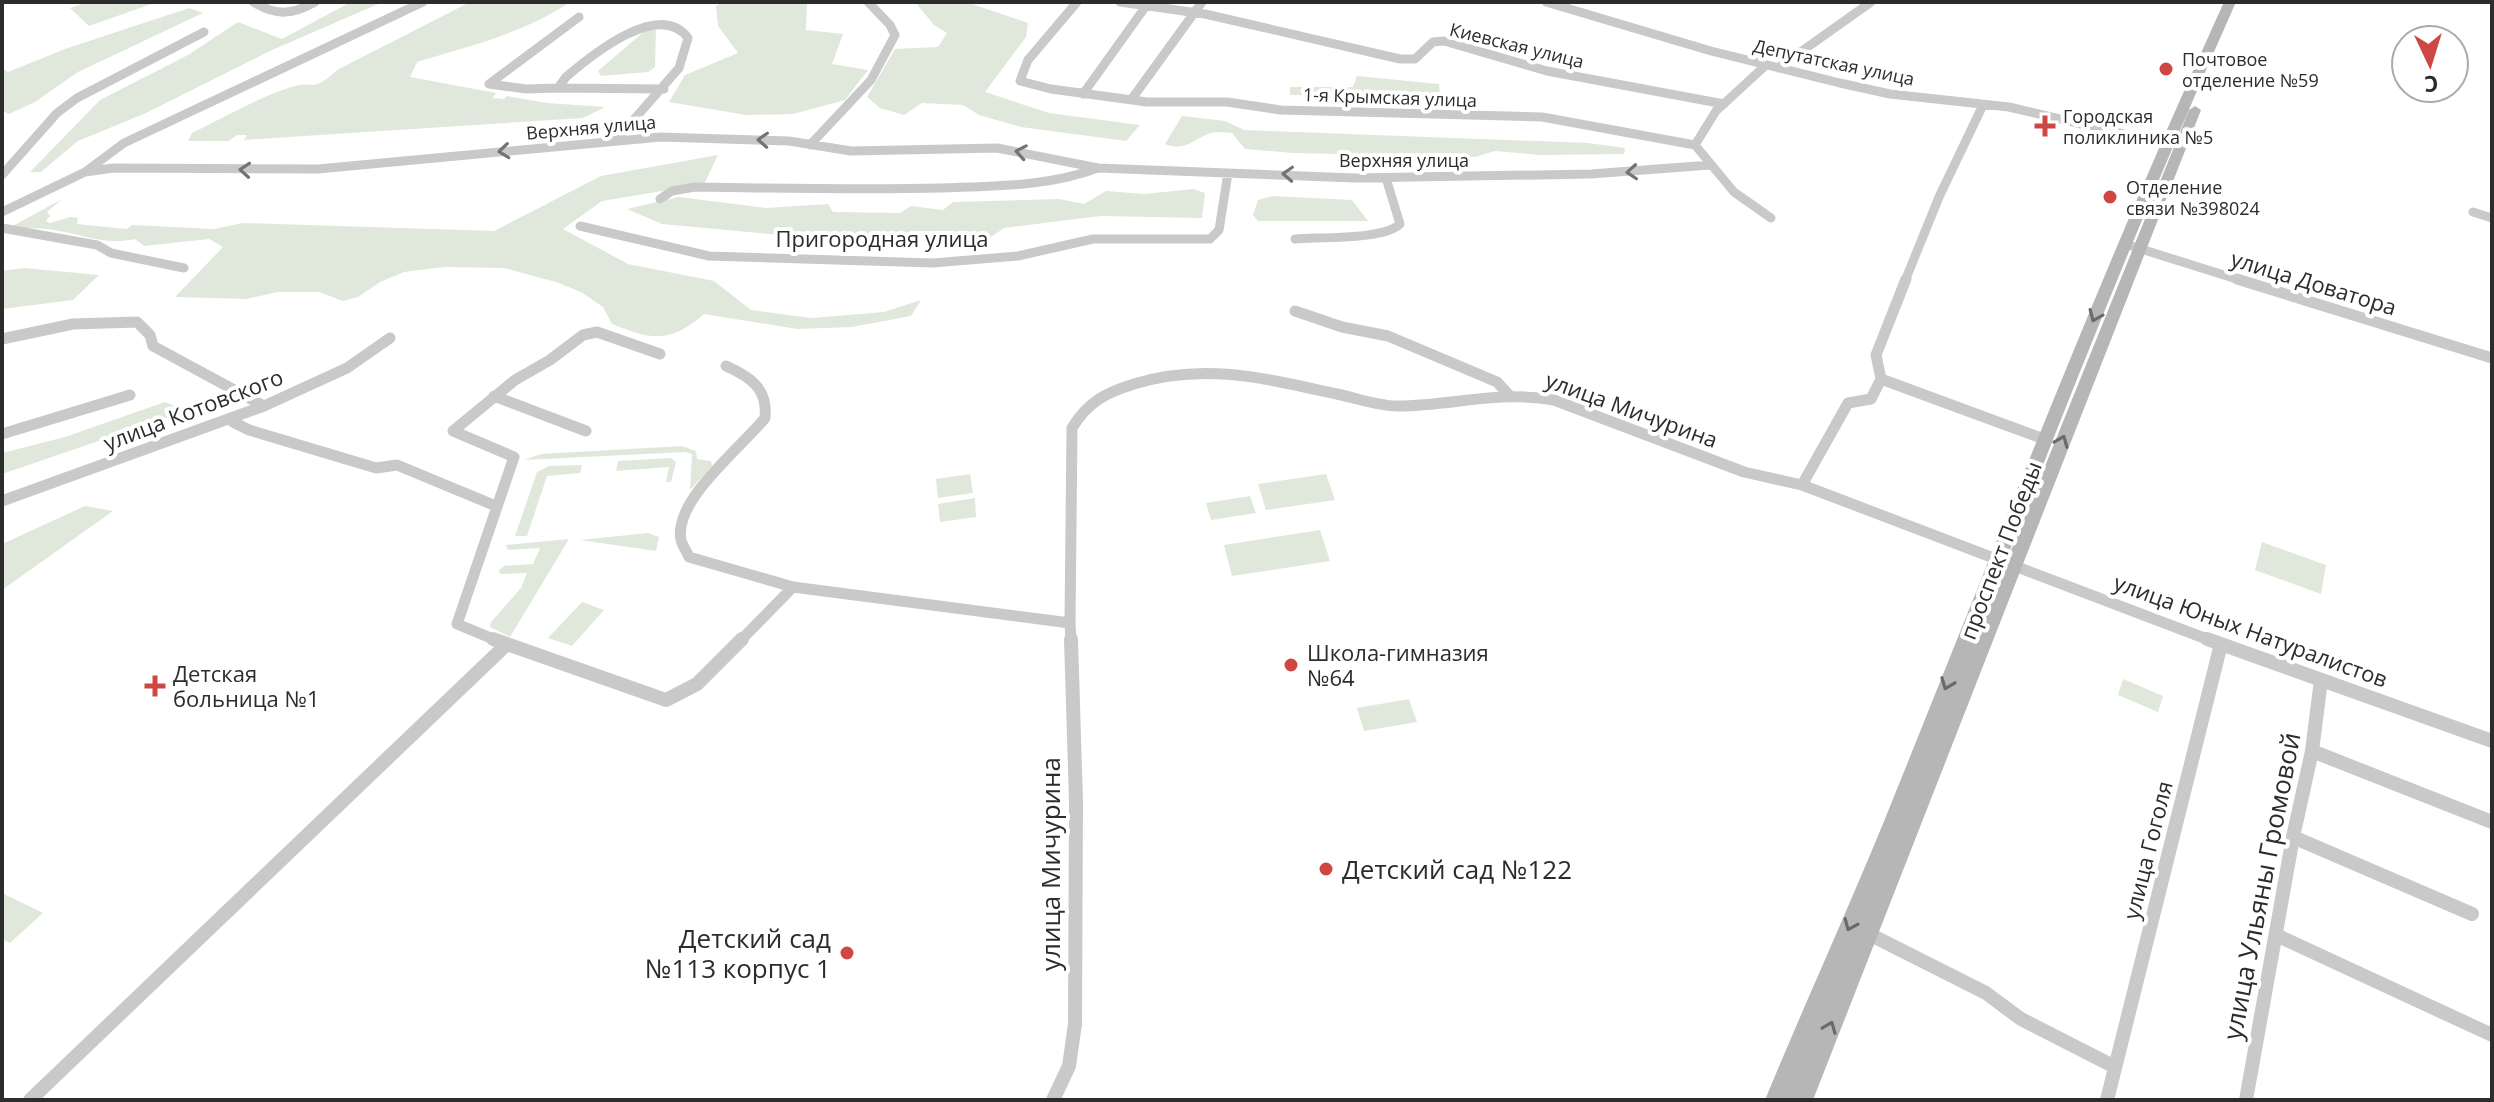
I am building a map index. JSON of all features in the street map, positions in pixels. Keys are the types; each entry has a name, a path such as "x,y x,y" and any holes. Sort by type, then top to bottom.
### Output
{"main road":[{"name":"проспект Победы","path":"1777,1100 2004,563 2132,246 2166,144 2230,2"},
{"name":"проспект Победы","path":"1805,1098 2004,563 2044,439 2241,2"}],"street":[{"path":"253,2 279,15 315,2"},
{"path":"2,213 85,172 124,143 423,2"},
{"path":"810,145 825,124 881,68 895,35 890,25 868,2"},
{"name":"1-я Крымская улица","path":"1077,2 1028,60 1020,81 1131,100 1227,102 1281,110 1542,117 1695,145"},
{"name":"Киевская улица","path":"1120,2 1192,12 1400,59 1415,59 1433,42 1444,41 1547,71 1724,104"},
{"path":"1131,100 1202,2"},
{"name":"Депутатская улица","path":"1546,2 1766,65 1890,94 2009,107 2166,144"},
{"path":"1854,2 1868,4"},
{"path":"1778,68 1868,4"},
{"path":"1083,94 1146,6"},
{"path":"617,139 664,89 679,68 688,38 680,24 667,14 653,15"},
{"path":"579,17 489,84 526,89 664,89"},
{"path":"558,88 566,77 630,21"},
{"path":"4,170 57,113 77,98 204,32"},
{"path":"1766,65 1724,104 1698,135 1695,145 1753,209 1771,218"},
{"path":"1802,485 1848,403 1871,399 1881,379 1876,355 1950,169 1983,105"},
{"name":"Верхняя улица","path":"85,172 113,168 318,169 617,139 686,136 789,141 851,151 997,148 1098,168 1386,178 1591,174 1710,165"},
{"name":"Верхняя улица","path":"660,199 672,191 695,187 904,189 1043,184 1069,179 1098,168"},
{"name":"Пригородная улица","path":"580,226 679,251 734,258 933,263 1018,256 1093,239 1210,239 1219,230 1228,173"},
{"path":"1295,239 1373,234 1395,229 1400,224 1386,178"},
{"path":"2473,212 2492,218"},
{"path":"2,228 97,245 111,253 184,268"},
{"name":"улица Доватора","path":"2132,246 2492,358"},
{"path":"1295,311 1342,327 1388,336 1497,382 1509,395"},
{"path":"2,339 73,324 137,322 150,335 153,346 264,406"},
{"path":"660,354 597,332 576,338 550,360 494,396 453,431 514,457 457,624 666,700 697,684 793,587"},
{"name":"улица Котовского","path":"2,501 264,406 347,368 390,338"},
{"path":"726,366 751,376 765,393 768,401 765,418 692,496 683,528 683,546 689,557 793,587 1070,623"},
{"name":"улица Мичурина","path":"1053,1100 1069,1066 1075,1024 1076,802 1070,623 1072,428 1084,408 1114,390 1150,379 1225,372 1395,406 1452,398 1509,395 1554,400 1744,472 1802,485 2004,563"},
{"path":"1881,379 2044,439"},
{"path":"2,434 130,395"},
{"path":"494,396 586,431"},
{"path":"233,417 233,422 249,430 376,468 397,465 496,506"},
{"name":"улица Юных Натуралистов","path":"2004,563 2492,741"},
{"path":"30,1100 507,644"},
{"name":"улица Гоголя","path":"2107,1100 2221,644"},
{"name":"улица Ульяны Громовой","path":"2250,1098 2293,837 2312,751 2321,680"},
{"path":"2312,751 2492,822"},
{"path":"2293,837 2472,914"},
{"path":"1867,933 1986,993 2021,1019 2115,1067"},
{"path":"2276,935 2492,1035"}],"shaded area":[{"path":"88,2 157,2 89,26 70,8"},
{"path":"351,2 383,2 272,50 146,113 78,141 41,172 30,172 100,100 188,55 238,22 282,39"},
{"path":"470,2 570,2 515,30 417,62 410,77 496,93 492,98 504,99 507,96 547,103 605,107 583,118 244,140 247,135 237,135 229,141 188,141 192,133 266,97 291,87 322,82 337,70"},
{"path":"723,2 807,2 806,30 843,34 832,64 868,70 845,100 793,114 746,115 669,102 685,75 738,53 718,26 716,6"},
{"path":"915,2 966,2 1028,23 1026,37 985,92 1049,113 1140,125 1126,141 1021,127 979,115 963,105 922,103 904,115 880,108 867,97 895,49 938,47 947,33 934,25"},
{"path":"189,8 203,13 78,72 35,102 9,114 2,111 2,68 8,72 65,49"},
{"path":"646,30 656,30 655,67 648,72 601,76 598,71"},
{"path":"1357,76 1439,84 1440,95 1290,95 1290,87 1353,87"},
{"path":"1182,116 1225,121 1244,130 1588,143 1625,148 1624,154 1540,155 1495,151 1475,157 1293,153 1245,149 1232,133 1218,132 1184,146 1165,144"},
{"path":"718,155 704,184 602,201 563,229 628,264 714,281 751,310 811,318 884,312 921,300 911,316 852,327 797,329 704,314 670,335 650,336 612,324 603,307 581,292 504,268 445,267 404,272 380,282 358,297 343,301 319,292 278,292 246,299 175,297 223,247 209,239 144,246 135,239 101,240 48,229 11,227 62,199 47,212 50,216 46,221 50,223 70,217 78,218 77,224 127,229 132,225 214,229 243,223 494,231 601,176"},
{"path":"1193,189 1205,193 1202,218 1101,216 1004,228 991,237 959,240 957,232 922,231 899,238 770,234 662,224 627,209 679,197 767,208 828,204 833,212 900,213 911,206 943,210 953,202 1059,199 1084,204 1106,191 1144,194"},
{"path":"1272,196 1352,200 1368,221 1258,221 1253,215 1258,200"},
{"path":"24,268 99,275 73,300 2,309 2,271"},
{"path":"165,402 187,411 2,474 2,453 65,437"},
{"path":"682,446 696,451 697,459 711,461 712,466 690,490 692,454 685,452 524,460 541,454"},
{"path":"671,458 676,462 671,482 666,482 669,467 616,471 618,461"},
{"path":"582,465 580,473 547,476 527,536 515,536 537,472 549,466"},
{"path":"970,474 973,493 938,498 936,479"},
{"path":"1326,474 1335,500 1266,510 1258,484"},
{"path":"1250,496 1256,513 1211,520 1206,503"},
{"path":"975,498 976,517 940,522 938,504"},
{"path":"85,506 113,511 2,590 2,544"},
{"path":"1320,530 1330,561 1232,576 1224,545"},
{"path":"648,533 659,537 656,551 580,540"},
{"path":"569,539 510,637 490,627 521,588 527,573 500,574 499,570 504,566 533,564 540,548 508,550 506,545"},
{"path":"2262,542 2326,565 2321,594 2255,570"},
{"path":"582,602 604,610 572,646 548,638"},
{"path":"2123,679 2163,696 2158,712 2118,695"},
{"path":"1409,699 1417,722 1364,731 1357,708"},
{"path":"2,893 43,913 10,943 2,939"}],"place":[{"name":"Почтовое отделение №59","path":"2166,69"},
{"name":"Городская поликлиника №5","path":"2045,126"},
{"name":"Отделение связи №398024","path":"2110,197"},
{"name":"Школа-гимназия №64","path":"1291,665"},
{"name":"Детская больница №1","path":"155,686"},
{"name":"Детский сад №122","path":"1326,869"},
{"name":"Детский сад №113 корпус 1","path":"847,953"}]}
